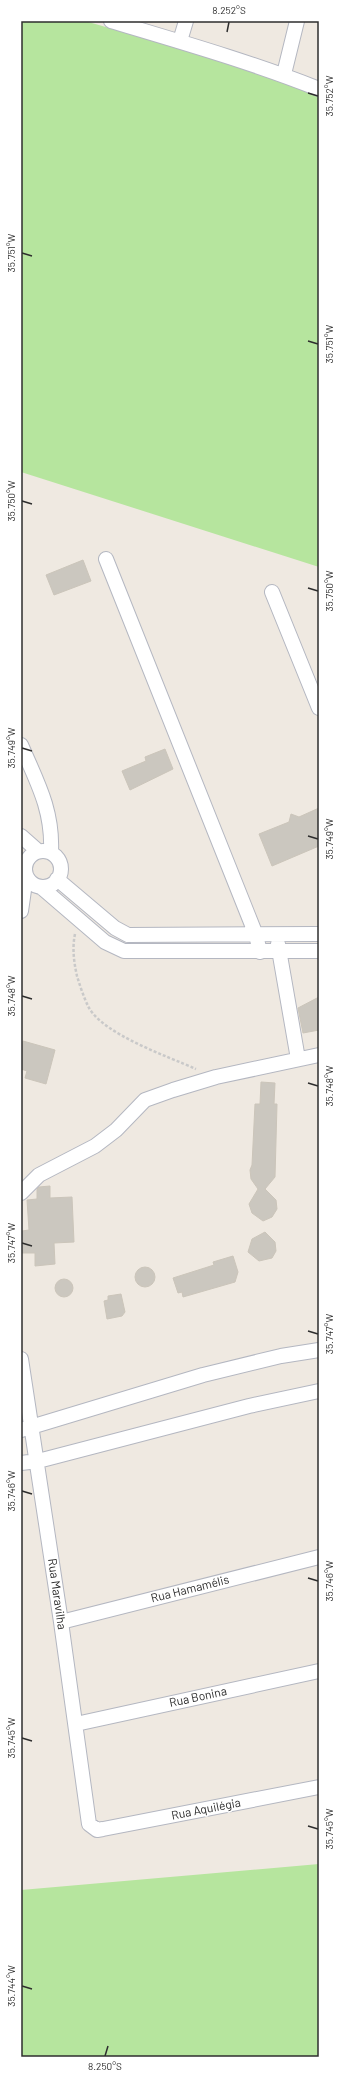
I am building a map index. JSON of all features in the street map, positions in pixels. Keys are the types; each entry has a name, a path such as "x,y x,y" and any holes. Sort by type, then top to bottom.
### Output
{"street":[{"path":"111,21 284,74 319,89"},
{"path":"180,41 186,21"},
{"path":"284,74 297,21"},
{"path":"106,559 256,935 260,952"},
{"path":"272,592 319,708"},
{"path":"21,745 50,815 44,851"},
{"path":"21,836 60,861 60,874 57,879 47,887 41,887 34,885 24,867"},
{"path":"21,911 24,867 28,858 44,851"},
{"path":"57,879 104,920 128,935 319,934"},
{"path":"41,887 105,942 124,951 319,951"},
{"path":"276,935 298,1059"},
{"path":"21,1193 39,1175 95,1146 116,1130 145,1100 216,1077 319,1055"},
{"path":"26,1428 203,1375 281,1356 319,1350"},
{"name":"Rua Maravilha","path":"21,1358 26,1428 38,1460 89,1824 92,1828"},
{"path":"21,1463 38,1460 249,1406 319,1391"},
{"name":"Rua Hamamélis","path":"61,1622 319,1557"},
{"name":"Rua Bonina","path":"76,1724 319,1671"},
{"name":"Rua Aquilégia","path":"92,1828 104,1829 319,1787"}],"path":[{"path":"78,920 74,947 75,968 89,1007 94,1015 114,1030 138,1044 216,1077"}],"green space":[{"path":"21,21 85,21 244,67 319,92 319,567 21,472"},
{"path":"319,1864 319,2057 21,2057 21,1890"}],"building":[{"path":"83,560 91,581 54,595 46,575"},
{"path":"165,749 173,769 130,790 122,771 146,761 145,757"},
{"path":"319,808 319,846 272,866 259,834 289,822 291,814 299,817"},
{"path":"319,997 319,1030 303,1033 298,1008"},
{"path":"23,1041 55,1050 46,1084 25,1078 27,1071 21,1069"},
{"path":"261,1082 275,1083 274,1104 277,1104 275,1177 265,1189 276,1200 277,1209 272,1217 263,1221 252,1213 249,1204 258,1189 251,1179 250,1170 252,1165 255,1104 260,1104"},
{"path":"50,1186 50,1198 72,1197 74,1242 54,1243 55,1264 35,1266 35,1253 21,1253 22,1231 29,1230 27,1200 37,1199 37,1189 39,1187"},
{"path":"265,1232 275,1242 276,1251 272,1258 259,1261 248,1252 252,1239"},
{"path":"233,1256 238,1272 235,1282 183,1297 182,1292 178,1293 173,1278 214,1265 213,1262"},
{"path":"141,1267 149,1267 155,1273 155,1281 149,1287 141,1287 135,1281 135,1273"},
{"path":"64,1279 70,1282 73,1288 70,1294 64,1297 58,1294 55,1288 58,1282"},
{"path":"121,1294 125,1312 122,1316 107,1319 104,1301 108,1300 108,1296"}]}
